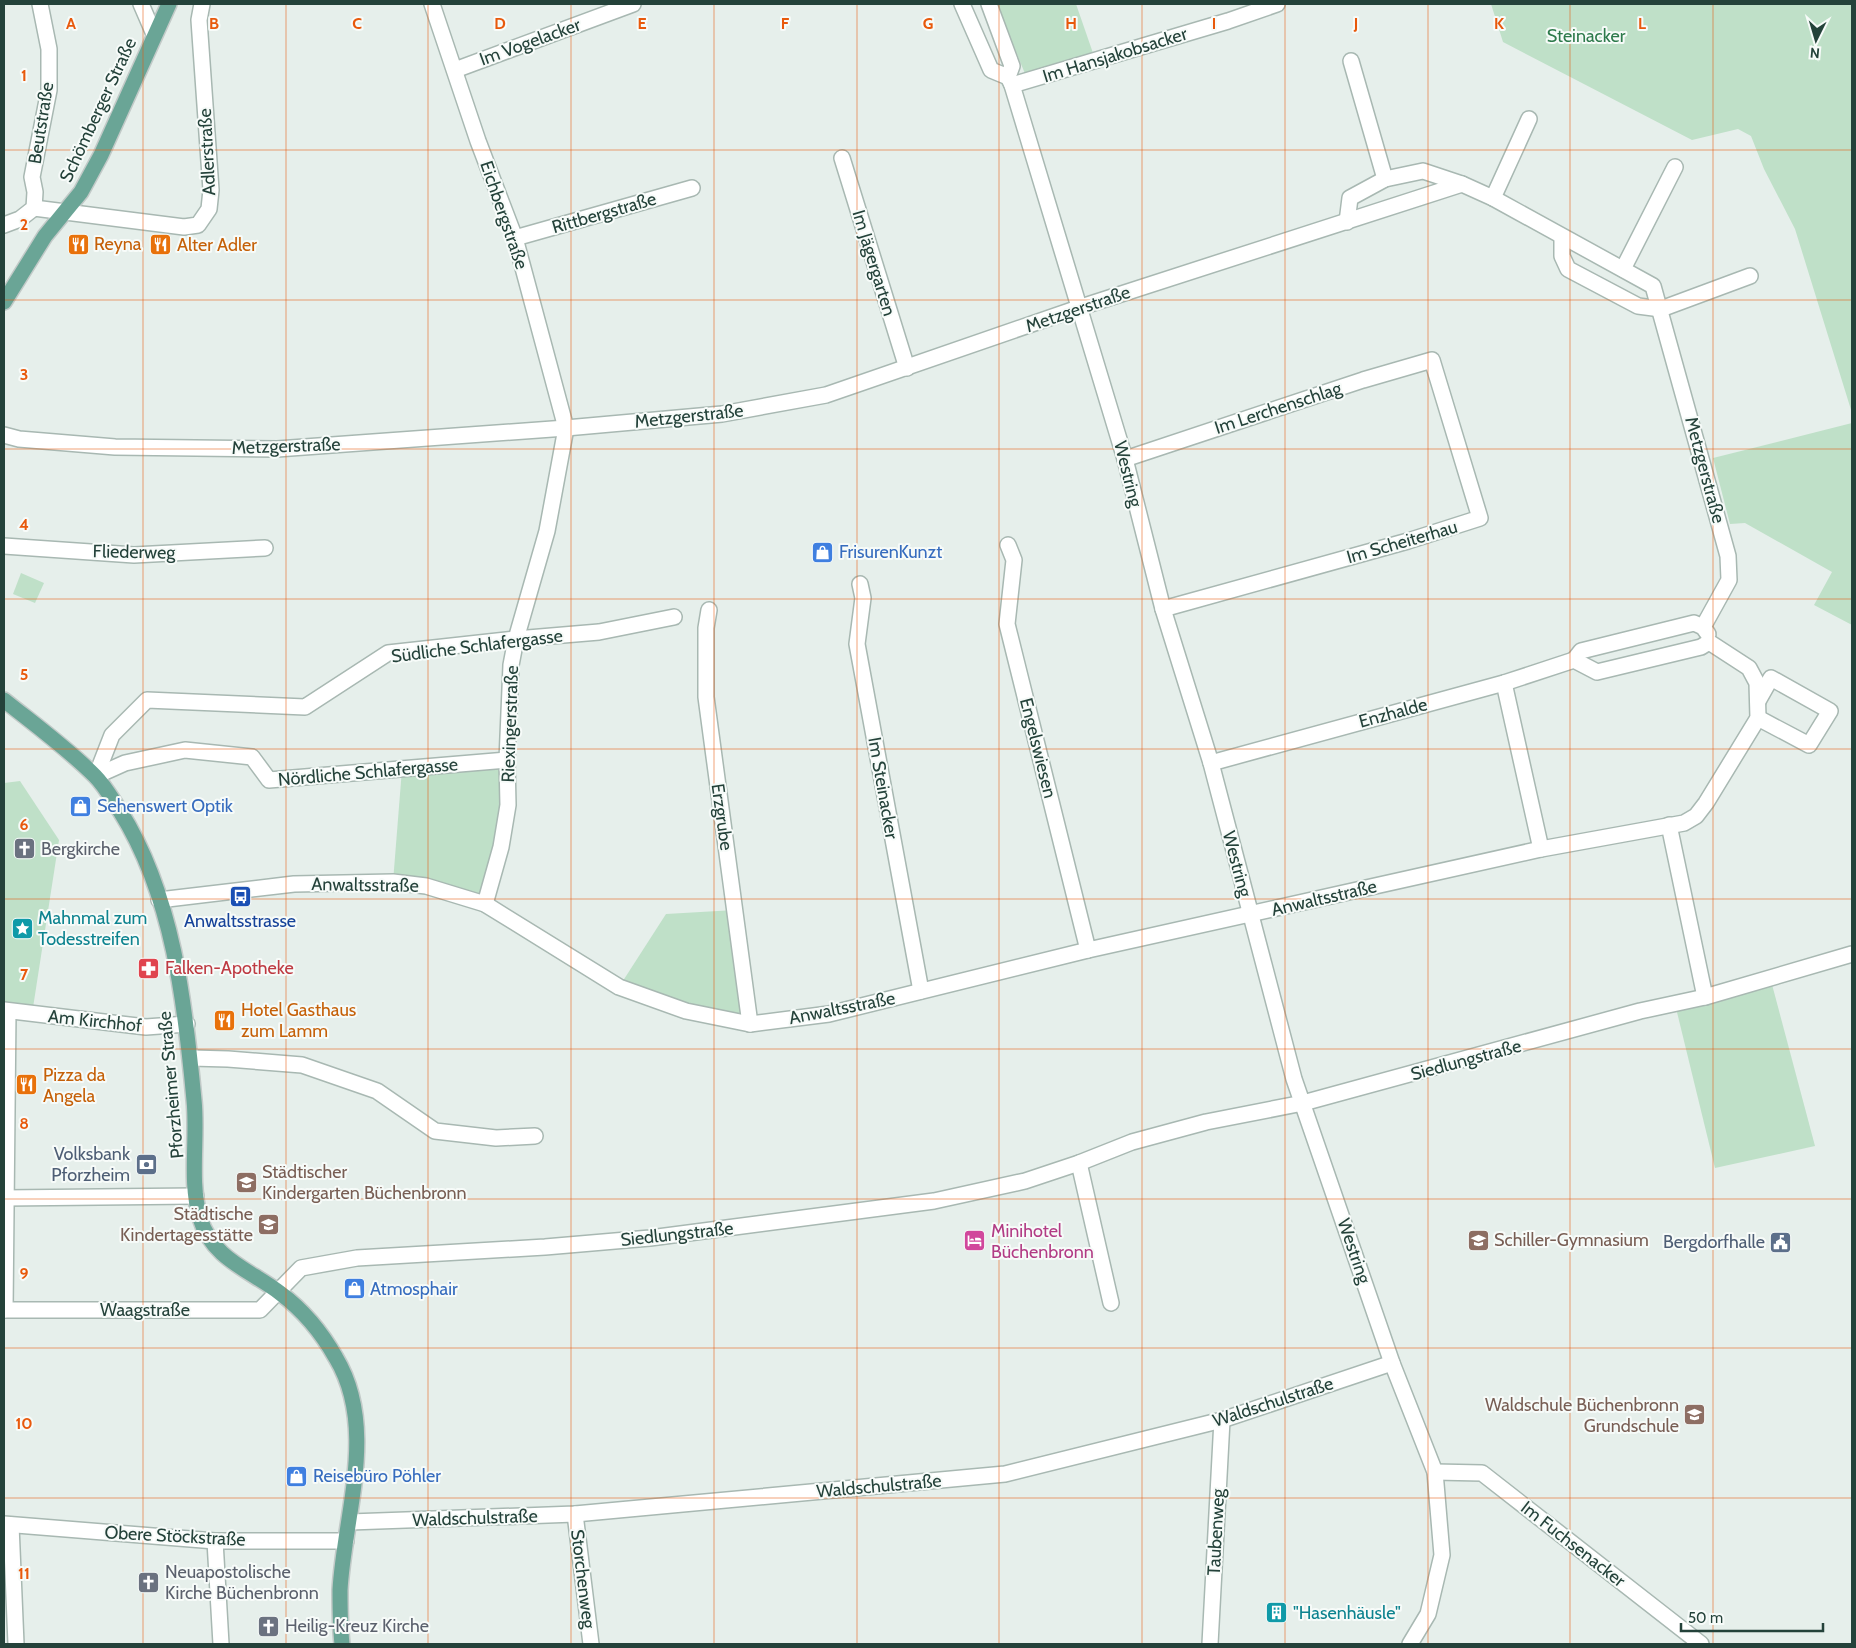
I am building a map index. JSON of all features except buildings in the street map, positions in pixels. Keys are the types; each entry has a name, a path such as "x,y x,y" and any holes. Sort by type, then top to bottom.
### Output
{"main road":[{"name":"Schömberger Straße","path":"4,302 45,236 81,192 101,155 169,4"},
{"name":"Pforzheimer Straße","path":"4,700 96,776 134,833 159,900 171,942 187,1024 196,1122 196,1196 204,1229 217,1249 240,1268 280,1293 307,1317 324,1338 338,1360 346,1380 356,1435 350,1522 340,1589 342,1644"}],"street":[{"name":"Beutstraße","path":"34,208 35,192 32,177 49,90 49,49 40,4"},
{"path":"141,4 154,34"},
{"name":"Adlerstraße","path":"34,208 184,227 198,225 209,209 212,190 199,20 202,4"},
{"name":"Eichbergstraße","path":"432,4 478,141 515,238 566,428"},
{"name":"Im Vogelacker","path":"455,70 633,4"},
{"path":"962,4 991,70 1010,81"},
{"name":"Westring","path":"989,4 1012,66 1010,81 1081,308 1125,459 1163,609 1211,763 1294,1079 1392,1362 1435,1472 1442,1555 1428,1614 1410,1644"},
{"name":"Im Hansjakobsacker","path":"1010,81 1244,9 1277,4"},
{"path":"1351,61 1385,179"},
{"path":"1493,198 1529,119"},
{"name":"Im Jägergarten","path":"842,158 907,368"},
{"path":"1623,269 1675,167"},
{"name":"Metzgerstraße","path":"1347,222 1350,198 1385,179 1422,171 1462,184 1493,198 1653,286 1661,309 1728,556 1729,580 1703,627"},
{"name":"Metzgerstraße","path":"4,435 19,439 115,447 277,448 566,428 722,414 826,395 1295,236 1347,222 1462,184"},
{"name":"Rittbergstraße","path":"515,238 692,188"},
{"path":"4,225 20,219 34,208"},
{"path":"1562,236 1562,256 1568,269 1638,306 1661,309 1750,276"},
{"name":"Im Lerchenschlag","path":"1125,459 1363,380 1432,360"},
{"name":"Im Scheiterhau","path":"1163,609 1408,541 1480,518 1432,360"},
{"name":"Riexingerstraße","path":"486,904 501,848 508,805 509,697 516,639 547,531 566,428"},
{"name":"Engelswiesen","path":"1008,545 1014,560 1007,624 1088,950"},
{"name":"Fliederweg","path":"4,546 134,555 265,548"},
{"name":"Im Steinacker","path":"860,584 863,598 857,644 921,992"},
{"name":"Erzgrube","path":"709,610 706,628 706,697 750,1024"},
{"name":"Südliche Schlafergasse","path":"96,776 112,735 147,700 306,707 388,653 615,630 674,617"},
{"name":"Enzhalde","path":"1211,763 1504,683 1574,660 1581,651 1694,623 1703,627"},
{"path":"1703,627 1708,632 1709,642"},
{"path":"1574,660 1596,672 1701,647 1709,642"},
{"path":"1709,642 1749,668 1756,683 1758,718 1809,745 1830,711 1771,678 1758,701"},
{"path":"1504,683 1541,849"},
{"name":"Anwaltsstraße","path":"159,900 294,884 384,882 426,886 486,904 619,987 686,1011 750,1024 829,1014 1088,950 1541,849 1669,824 1684,823 1696,816 1758,718"},
{"name":"Nördliche Schlafergasse","path":"96,776 125,763 185,750 252,757 268,780 507,760"},
{"path":"1669,824 1705,997"},
{"name":"Siedlungstraße","path":"280,1293 301,1268 357,1258 631,1240 934,1202 1025,1181 1079,1163 1132,1142 1187,1127 1303,1103 1640,1011 1705,997 1852,954"},
{"path":"5,1310 6,1011"},
{"name":"Am Kirchhof","path":"6,1011 146,1027 187,1024"},
{"path":"190,1058 228,1058 302,1065 378,1091 435,1131 496,1138 535,1136"},
{"path":"1079,1163 1111,1303"},
{"path":"4,1198 196,1196"},
{"name":"Waagstraße","path":"5,1310 260,1310 280,1293"},
{"name":"Waldschulstraße","path":"350,1522 575,1514 1005,1474 1222,1420 1392,1362"},
{"name":"Taubenweg","path":"1210,1644 1222,1420"},
{"name":"Im Fuchsenacker","path":"1435,1472 1482,1473 1701,1644"},
{"name":"Storchenweg","path":"575,1514 591,1644"},
{"path":"8,1524 16,1644"},
{"name":"Obere Stöckstraße","path":"8,1524 215,1540 346,1541"},
{"path":"215,1540 221,1644"}],"green space":[{"path":"996,4 1076,4 1094,56 1026,76"},
{"name":"Steinacker","path":"1491,4 1852,4 1852,413 1795,229 1764,169 1751,136 1738,129 1692,140 1503,42"},
{"path":"1852,423 1852,625 1814,605 1832,572 1745,523 1730,524 1713,458"},
{"path":"21,573 44,583 35,603 13,594"},
{"path":"507,760 508,805 485,904 393,882 402,769"},
{"path":"20,781 59,840 32,1014 4,1010 4,783"},
{"path":"735,910 750,1024 619,987 666,914"},
{"path":"1770,977 1815,1146 1715,1168 1675,1004"}],"place":[{"name":"Reyna","path":"78,244"},
{"name":"Alter Adler","path":"161,245"},
{"name":"FrisurenKunzt","path":"823,552"},
{"name":"Sehenswert Optik","path":"81,806"},
{"name":"Bergkirche","path":"25,849"},
{"name":"Anwaltsstrasse","path":"240,896"},
{"name":"Mahnmal zum Todesstreifen","path":"22,928"},
{"name":"Falken-Apotheke","path":"149,968"},
{"name":"Hotel Gasthaus zum Lamm","path":"225,1020"},
{"name":"Pizza da Angela","path":"27,1085"},
{"name":"Volksbank Pforzheim","path":"146,1164"},
{"name":"Städtischer Kindergarten Büchenbronn","path":"246,1182"},
{"name":"Städtische Kindertagesstätte","path":"269,1224"},
{"name":"Schiller-Gymnasium","path":"1478,1240"},
{"name":"Minihotel Büchenbronn","path":"975,1241"},
{"name":"Bergdorfhalle","path":"1781,1242"},
{"name":"Atmosphair","path":"354,1289"},
{"name":"Waldschule Büchenbronn Grundschule","path":"1695,1415"},
{"name":"Reisebüro Pöhler","path":"297,1476"},
{"name":"Neuapostolische Kirche Büchenbronn","path":"149,1582"},
{"name":"\"Hasenhäusle\"","path":"1277,1613"},
{"name":"Heilig-Kreuz Kirche","path":"269,1626"}]}
